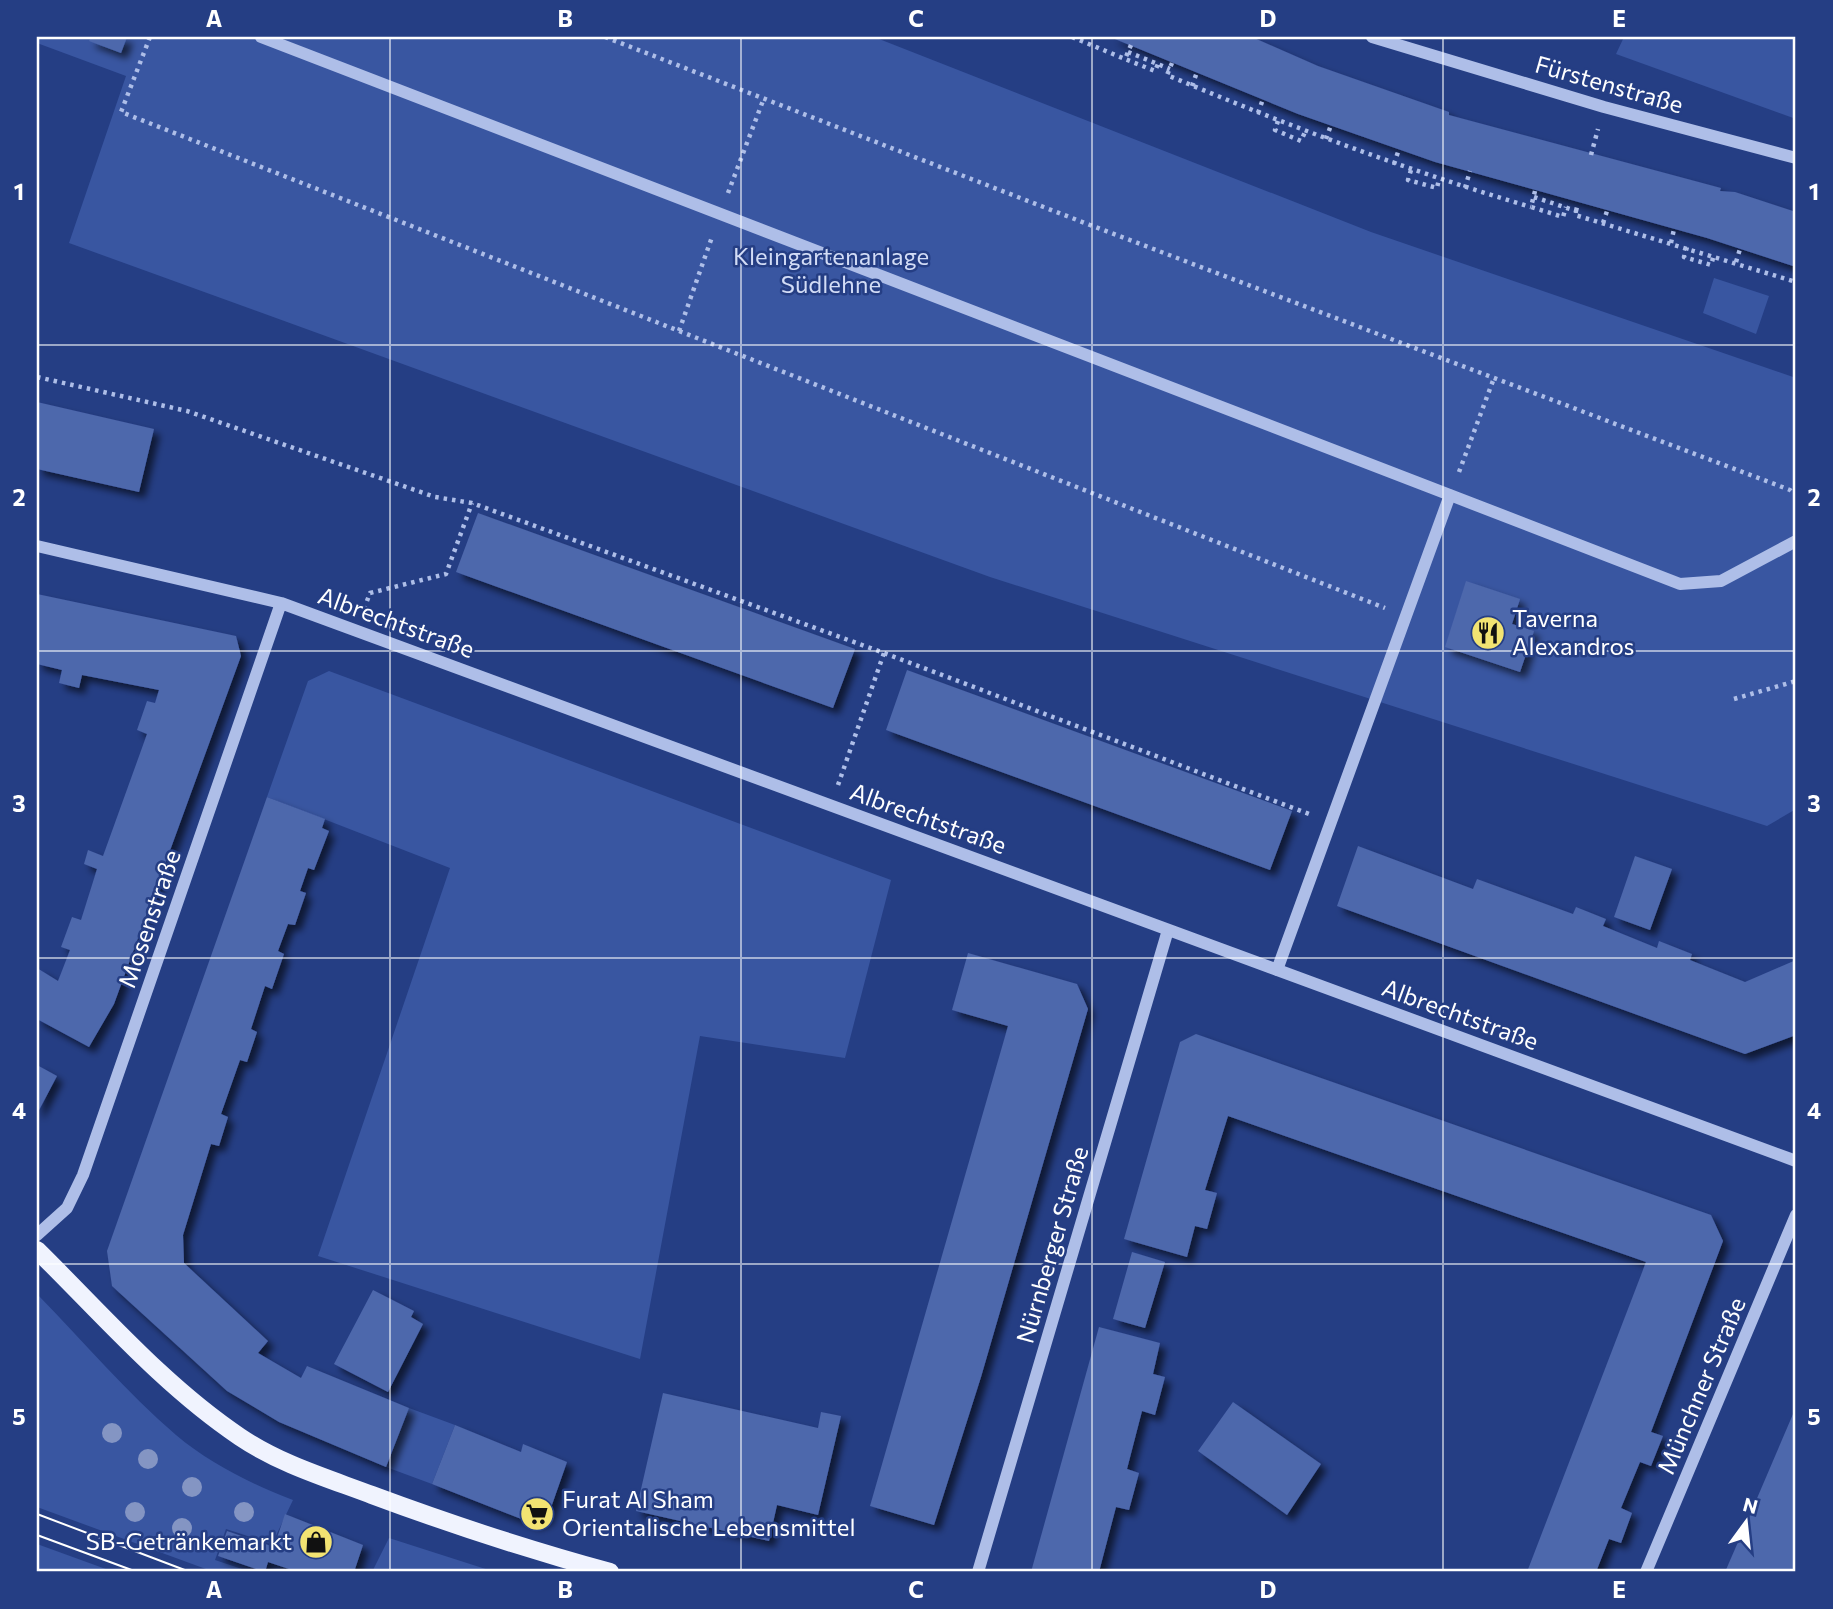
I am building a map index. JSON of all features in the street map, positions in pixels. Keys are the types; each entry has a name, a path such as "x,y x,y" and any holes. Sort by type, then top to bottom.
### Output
{"main road":[{"path":"37,1250 187,1396 242,1438 294,1466 409,1509 515,1546 610,1572"}],"street":[{"path":"261,37 1680,584 1721,581 1796,541"},
{"name":"Fürstenstraße","path":"1372,37 1604,107 1796,158"},
{"path":"1277,970 1450,495"},
{"name":"Albrechtstraße","path":"37,546 281,603 1796,1161"},
{"name":"Mosenstraße","path":"37,1235 67,1208 83,1175 281,603"},
{"name":"Nürnberger Straße","path":"978,1572 1168,930"},
{"name":"Münchner Straße","path":"1646,1572 1796,1215"}],"path":[{"path":"150,37 121,113 1405,616"},
{"path":"605,37 1790,490 1796,496"},
{"path":"1072,37 1155,71 1158,64"},
{"path":"1125,59 1131,45"},
{"path":"1128,52 1170,69"},
{"path":"1172,63 1167,75 1305,132 1411,170 1563,218 1566,207"},
{"path":"1192,86 1197,72"},
{"path":"1258,113 1263,99"},
{"path":"1278,121 1275,130 1301,141 1305,132"},
{"path":"1326,139 1331,125"},
{"path":"1394,164 1399,149"},
{"path":"1411,170 1408,180 1437,188 1439,179"},
{"path":"1465,188 1470,172"},
{"path":"1531,207 1534,194 1576,211"},
{"path":"1578,203 1575,215 1796,282"},
{"path":"1603,223 1607,211"},
{"path":"1671,243 1674,229"},
{"path":"1687,247 1684,257 1711,265 1714,255"},
{"path":"1736,262 1740,249"},
{"path":"37,377 187,411 435,497 472,503 884,653 1331,823"},
{"path":"1450,495 1494,378"},
{"path":"386,588 446,574 472,503"},
{"path":"831,806 884,653"},
{"path":"1734,699 1796,681"}],"green space":[{"name":"Kleingartenanlage Südlehne","path":"37,37 874,37 1371,232 1796,378 1796,809 1767,826 990,577 69,243 126,76 37,43"},
{"path":"1624,37 1796,37 1796,119 1616,54"},
{"path":"1714,278 1769,296 1756,334 1703,313"},
{"path":"329,671 891,880 845,1058 700,1036 640,1359 318,1256 450,868 267,797 308,681"},
{"path":"37,1294 122,1384 176,1435 232,1472 293,1500 272,1544 226,1529 215,1560 251,1572 214,1572 37,1507"},
{"path":"409,1408 455,1425 432,1484 386,1467"},
{"path":"389,1538 495,1572 372,1572"},
{"path":"37,1544 114,1572 37,1572"}],"building":[{"path":"91,37 127,37 121,53 89,41"},
{"path":"1110,37 1252,37 1318,66 1449,112 1449,115 1721,188 1720,191 1735,192 1796,212 1796,267 1707,238 1435,162 1298,114"},
{"path":"37,402 154,429 139,492 37,469"},
{"path":"478,513 855,649 833,708 456,572"},
{"path":"1466,581 1520,599 1512,624 1534,631 1520,672 1445,647"},
{"path":"37,594 236,636 241,656 114,1004 89,1047 37,1019 37,968 58,981 70,950 61,947 72,917 81,920 97,869 84,864 88,850 103,856 147,734 137,730 147,701 155,703 159,690 82,675 79,688 59,683 62,670 37,664"},
{"path":"907,670 1292,811 1270,870 886,730"},
{"path":"267,797 325,819 322,828 329,831 314,870 308,868 300,891 306,893 295,925 288,924 278,951 284,954 272,989 265,986 251,1029 257,1032 247,1062 240,1060 221,1114 228,1117 219,1146 211,1144 183,1235 184,1263 268,1341 258,1353 301,1378 307,1366 409,1408 386,1467 279,1422 227,1391 112,1286 107,1251"},
{"path":"1358,846 1473,889 1477,879 1573,914 1576,907 1606,919 1603,926 1657,948 1659,941 1692,954 1690,960 1745,982 1796,960 1796,1035 1745,1054 1337,906"},
{"path":"1635,856 1672,869 1650,930 1614,917"},
{"path":"968,953 1077,984 1088,1009 981,1377 934,1525 870,1506 1008,1026 952,1010"},
{"path":"1196,1034 1711,1215 1723,1241 1651,1432 1663,1436 1651,1466 1640,1462 1621,1508 1632,1513 1621,1543 1609,1539 1596,1572 1527,1572 1646,1262 1228,1116 1205,1190 1217,1193 1207,1229 1195,1226 1187,1257 1124,1239 1180,1042"},
{"path":"37,1065 57,1076 37,1114"},
{"path":"1132,1252 1165,1262 1145,1328 1113,1319"},
{"path":"373,1290 414,1311 411,1317 423,1324 388,1392 334,1364"},
{"path":"1099,1327 1160,1343 1153,1374 1165,1377 1155,1415 1142,1411 1127,1469 1139,1473 1129,1510 1116,1507 1099,1572 1031,1572"},
{"path":"663,1393 818,1428 821,1412 841,1416 818,1515 777,1505 769,1541 636,1511"},
{"path":"1233,1402 1321,1464 1287,1515 1198,1451"},
{"path":"1796,1407 1796,1572 1725,1572 1755,1503"},
{"path":"455,1425 521,1452 523,1444 567,1462 547,1519 534,1524 432,1484"},
{"name":"SB-Getränkemarkt","path":"285,1514 363,1545 354,1572 298,1572 268,1562 265,1572 218,1556 227,1531 274,1547"}],"tram line":[{"path":"37,1514 190,1572"},
{"path":"37,1535 137,1572"}],"place":[{"name":"Taverna Alexandros","path":"1488,633"},
{"name":"Furat Al Sham Orientalische Lebensmittel","path":"537,1514"},
{"name":"SB-Getränkemarkt","path":"316,1542"}]}
